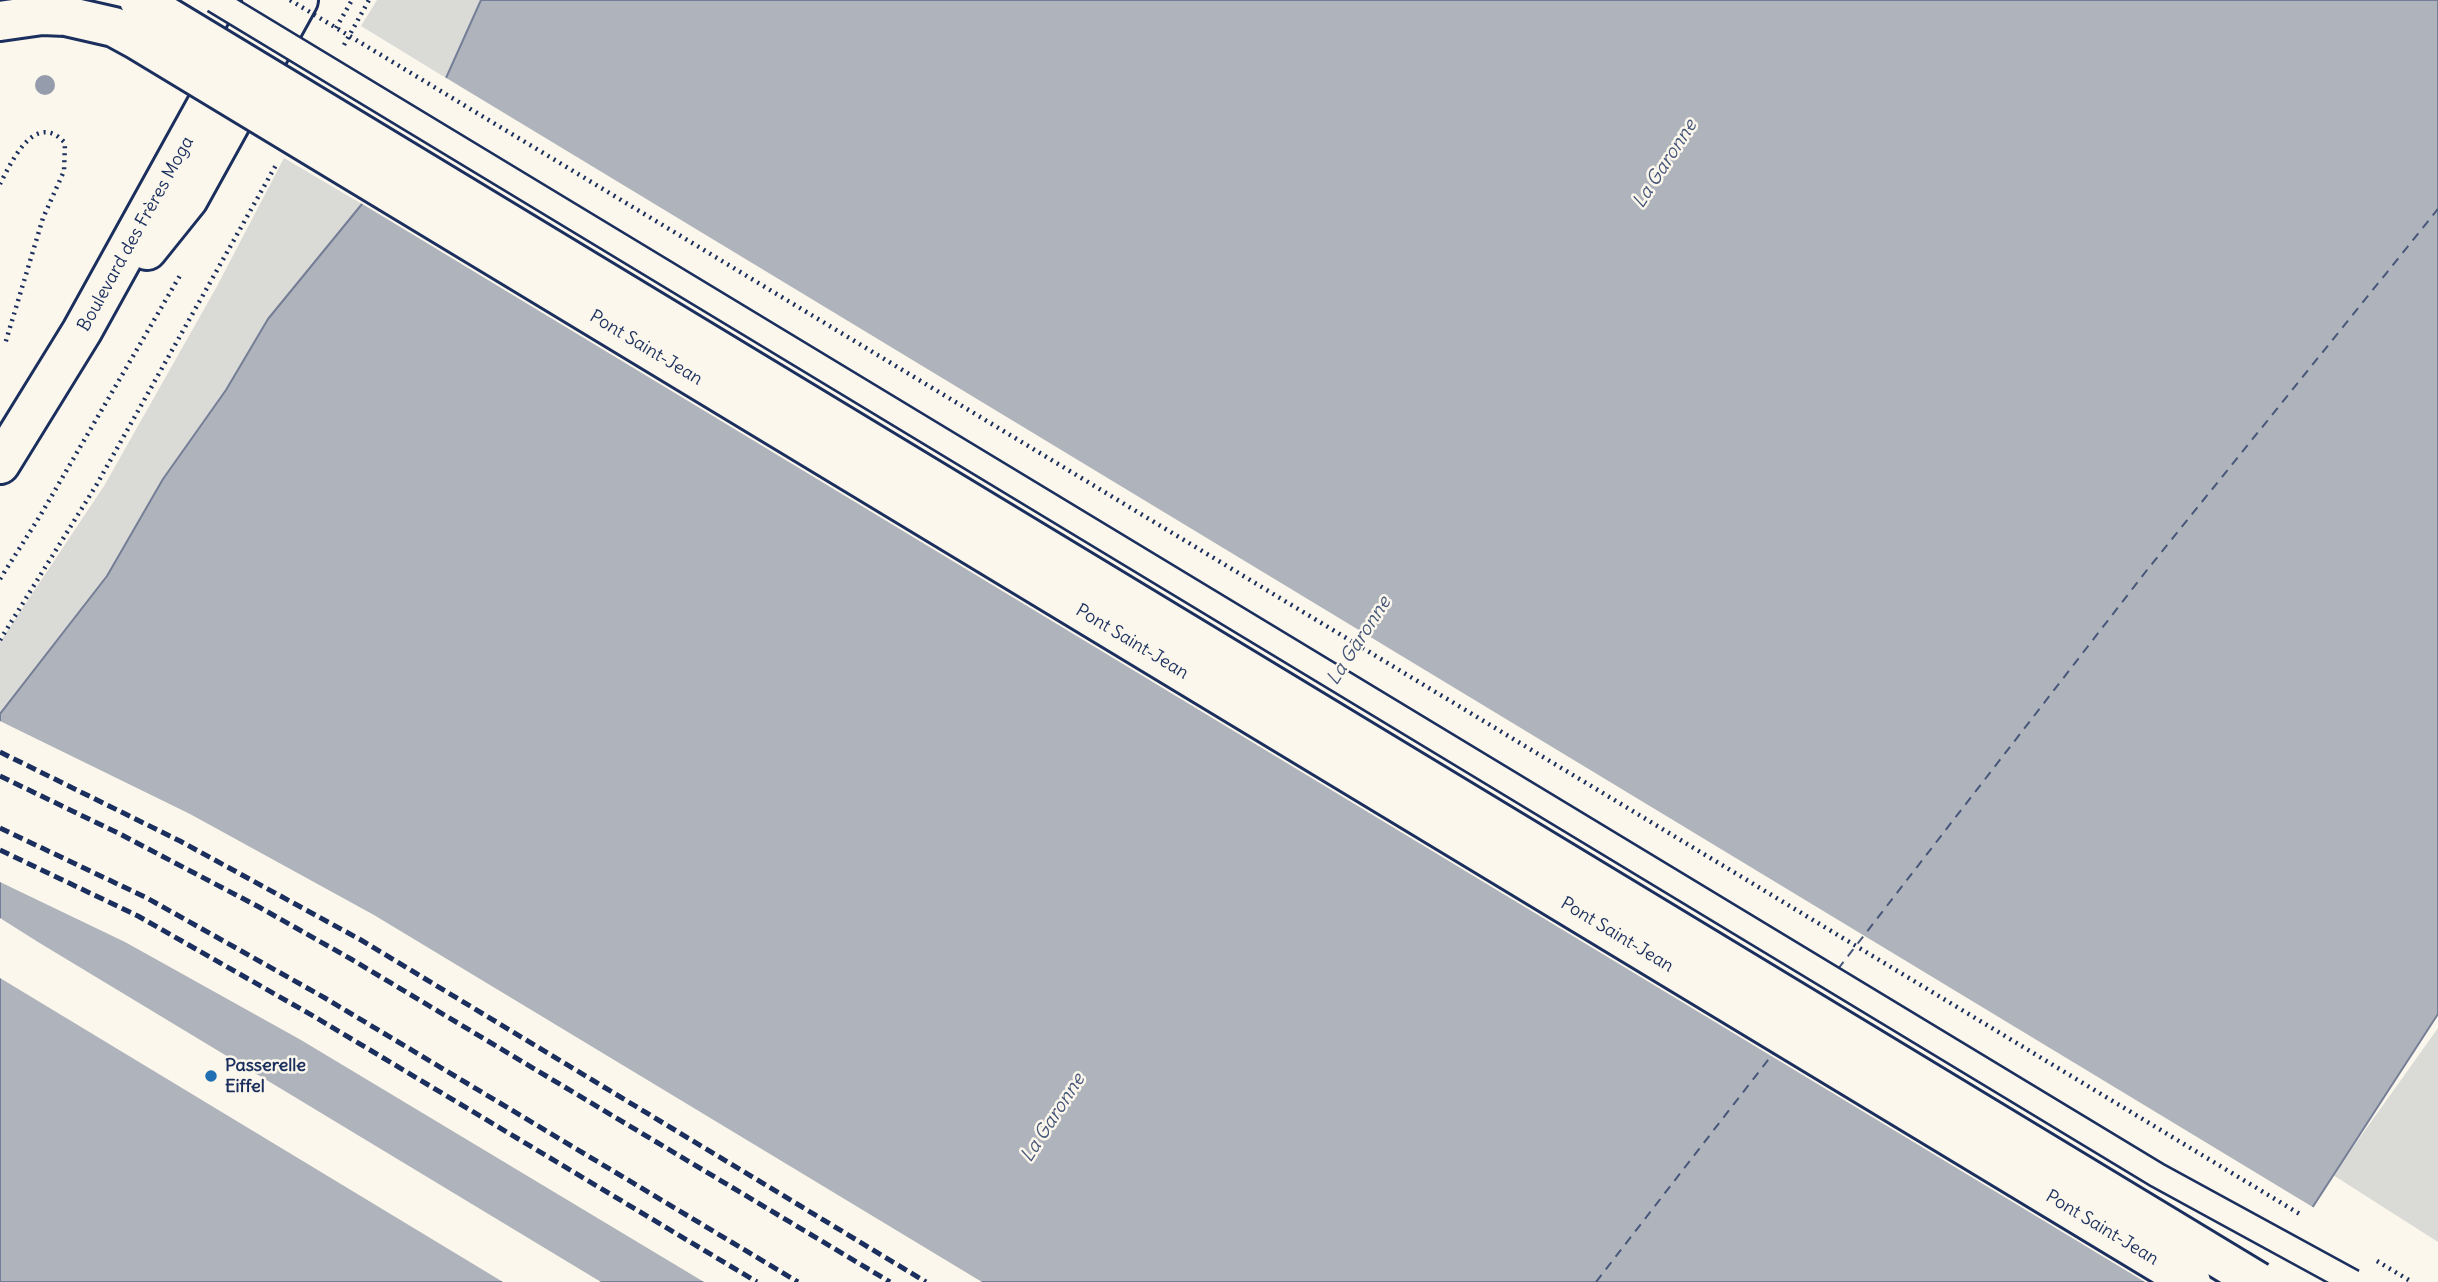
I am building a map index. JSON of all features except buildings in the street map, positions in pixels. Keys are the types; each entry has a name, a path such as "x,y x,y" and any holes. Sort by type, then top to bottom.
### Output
{"main road":[{"name":"Pont Saint-Jean","path":"139,0 2258,1282"},
{"name":"Boulevard des Frères Moga","path":"0,464 82,331 265,0"},
{"path":"82,331 188,199 298,0"},
{"name":"Pont Saint-Jean","path":"0,21 42,15 66,16 114,27 136,39 2191,1282"}],"lane":[{"path":"214,0 2146,1168 2353,1282"}],"path":[{"path":"290,0 2304,1217"},
{"path":"336,28 352,0"},
{"path":"342,48 369,0"},
{"path":"0,184 24,142 30,138 47,133 57,134 65,143 64,171 43,218 5,344"},
{"path":"0,640 97,484 281,156"},
{"path":"0,579 40,516"},
{"path":"2376,1260 2412,1282"}],"shaded area":[{"path":"377,0 481,0 446,78 361,26"},
{"path":"284,158 362,204 268,319 226,390 163,479 107,576 0,714 0,642 104,486 216,288"},
{"path":"2438,1028 2438,1242 2333,1175"}],"water":[{"name":"La Garonne","path":"481,0 2438,0 2438,1014 2264,1282 0,1282 0,714 107,576 163,479 226,390 268,319 362,204 446,78"}],"pier":[{"path":"443,76 2316,1209 2268,1282 2145,1282 359,202"},
{"path":"0,721 190,814 374,915 982,1282 704,1282 301,1040 125,942 0,882"},
{"name":"Passerelle Eiffel","path":"0,918 601,1282 503,1282 0,978"}],"ferry route":[{"path":"1838,969 2147,570 2438,209"},
{"path":"1596,1282 1775,1051"}],"railway":[{"path":"0,752 180,841 361,940 926,1282"},
{"path":"0,776 120,834 351,959 890,1282"},
{"path":"0,828 147,898 325,998 798,1282"},
{"path":"0,850 138,916 315,1017 757,1282"}],"place":[{"name":"Passerelle Eiffel","path":"211,1076"}]}
